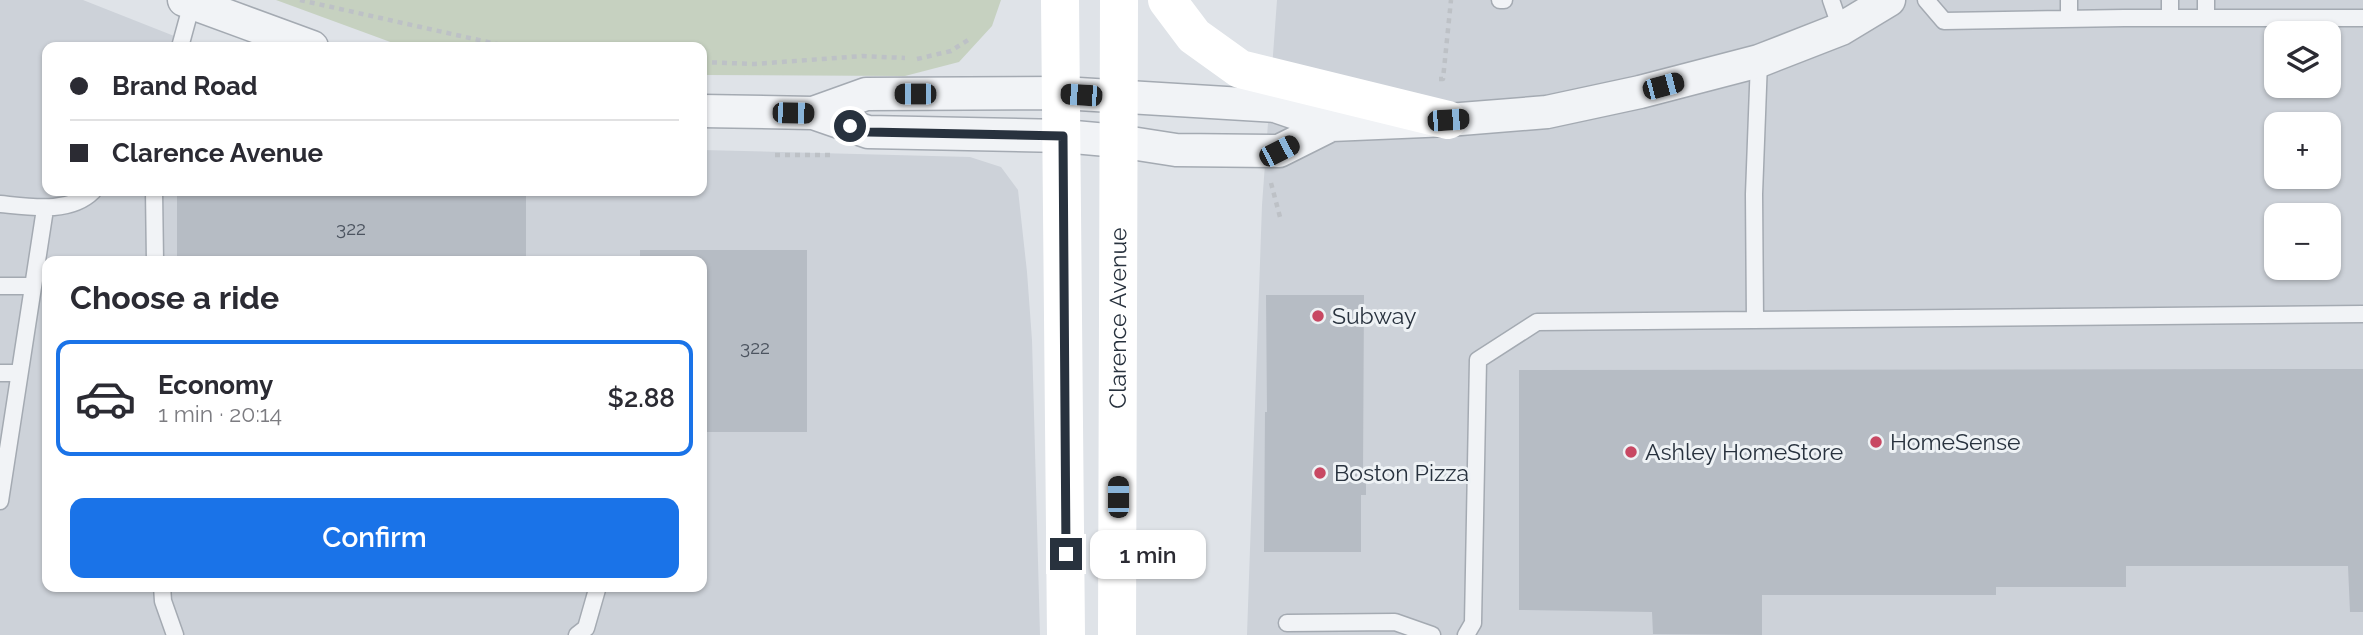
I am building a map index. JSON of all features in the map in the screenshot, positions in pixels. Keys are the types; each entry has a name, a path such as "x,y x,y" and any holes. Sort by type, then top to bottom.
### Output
{"main road":[{"path":"1060,0 1066,635"},
{"name":"Clarence Avenue","path":"1117,635 1119,0"},
{"path":"1167,0 1194,36 1240,69 1448,120"},
{"path":"1118,596 1130,635"}],"street":[{"path":"813,113 866,94 1062,93 1275,106 1331,125 1547,112 1640,92 1759,61 1836,15 1889,0"},
{"path":"188,2 298,42"},
{"path":"707,111 813,113 868,132 1063,136 1176,149 1279,151 1331,125"}],"lane":[{"path":"1926,0 1944,21 2069,18 2363,18"},
{"path":"2069,0 2069,18"},
{"path":"2170,0 2170,18"},
{"path":"2206,0 2206,18"},
{"path":"181,42 188,2"},
{"path":"1755,320 1754,194 1759,61"},
{"path":"0,204 45,209 88,196"},
{"path":"154,196 155,256"},
{"path":"0,501 3,456 45,209"},
{"path":"0,286 33,286"},
{"path":"1466,635 1473,624 1478,360 1537,322 2363,314"},
{"path":"0,373 19,373"},
{"path":"163,592 163,601 175,635"},
{"path":"577,635 586,628 596,592"},
{"path":"1287,623 1395,622 1432,635"}],"path":[{"path":"300,0 488,42"},
{"path":"707,62 755,64 862,56 916,59 951,51 971,38"}],"shaded area":[{"path":"0,0 83,0 189,42 42,42 42,196 707,196 707,150 970,157 1001,167 1018,190 1027,272 1032,340 1040,635 0,635"},
{"path":"1277,0 2363,0 2363,635 1247,635 1262,205"}],"green space":[{"path":"276,0 1001,0 992,26 959,62 905,76 707,75 707,42 390,42"}],"building":[{"path":"177,196 526,196 526,256 177,256"},
{"path":"640,250 807,250 807,432 707,432 707,256 640,256"},
{"path":"1266,295 1364,295 1363,473 1366,473 1366,495 1361,495 1361,552 1264,552"},
{"path":"2363,369 2363,612 2350,612 2348,566 2126,566 2126,587 1996,587 1996,595 1762,595 1762,635 1653,634 1652,612 1519,610 1519,370"}],"place":[{"name":"Subway","path":"1318,316"},
{"name":"HomeSense","path":"1876,442"},
{"name":"Ashley HomeStore","path":"1631,452"},
{"name":"Boston Pizza","path":"1320,473"}],"route":[{"path":"850,126 868,132 1063,136 1066,554"}]}
